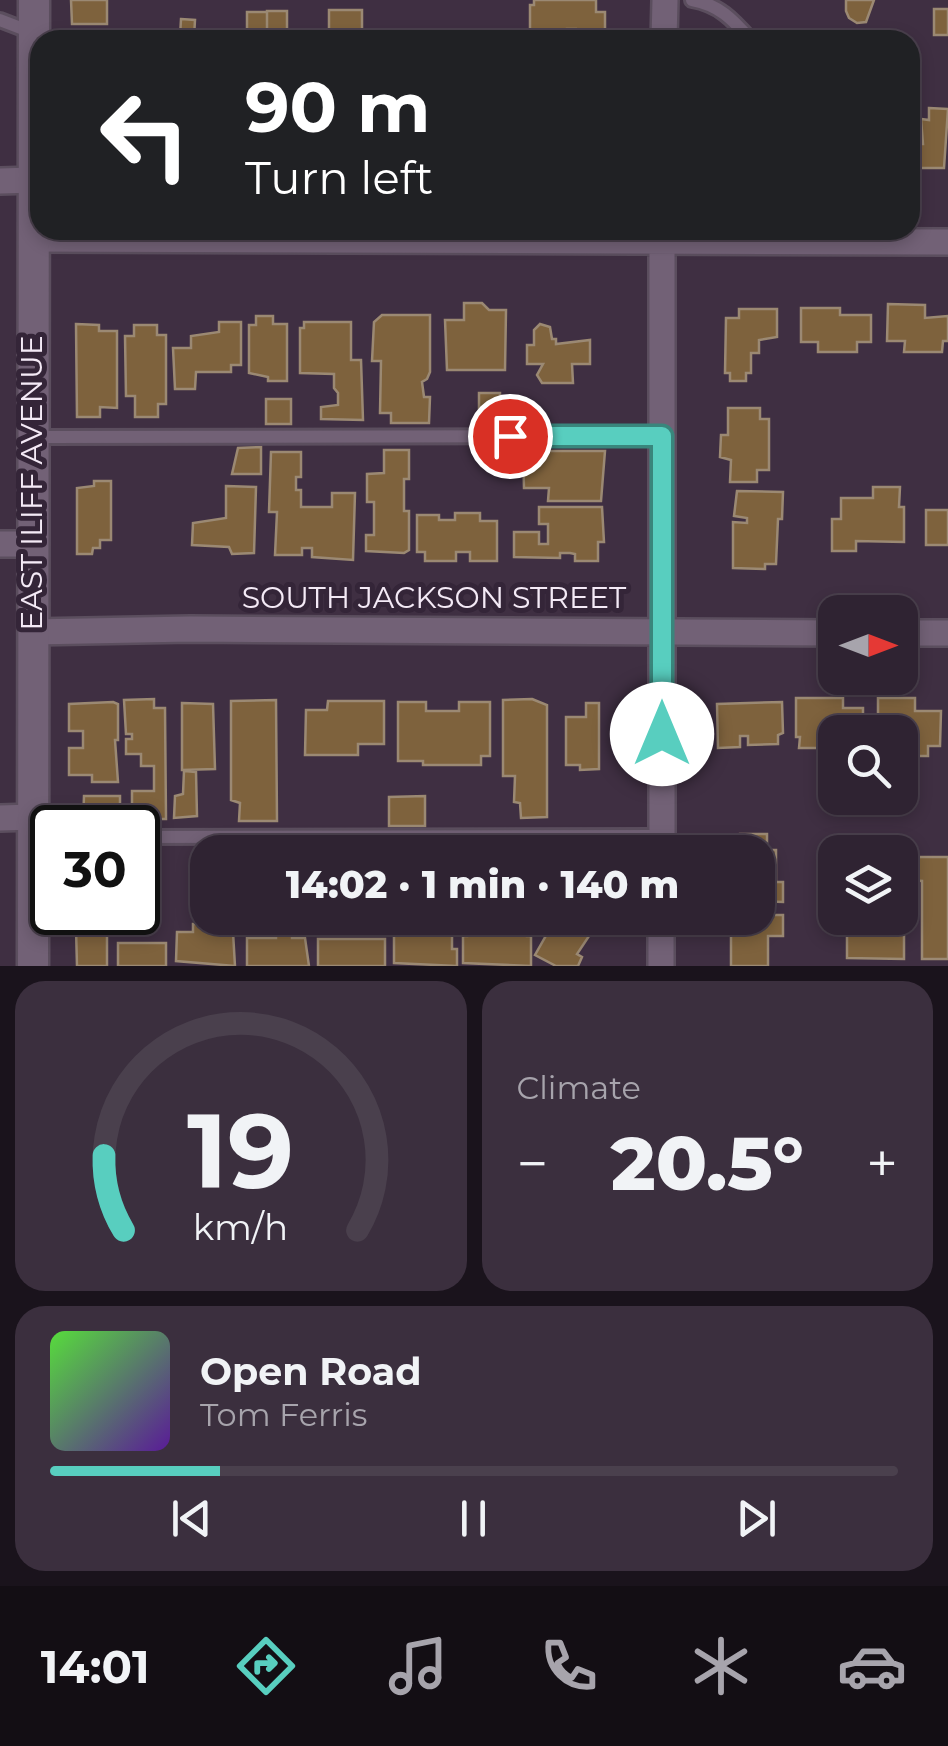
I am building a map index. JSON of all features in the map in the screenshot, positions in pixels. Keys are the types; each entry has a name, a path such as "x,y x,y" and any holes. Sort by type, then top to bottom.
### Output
{"street":[{"name":"EAST ILIFF AVENUE","path":"34,0 42,30"},
{"path":"664,30 665,0"},
{"path":"0,181 30,180"},
{"name":"EAST ILIFF AVENUE","path":"33,240 32,632 38,805"},
{"path":"662,240 662,835"},
{"path":"866,240 948,242"},
{"path":"0,544 32,544"},
{"name":"SOUTH JACKSON STREET","path":"32,632 190,629 818,633"},
{"path":"918,633 948,633"},
{"path":"0,818 30,828"},
{"name":"EAST ILIFF AVENUE","path":"33,966 34,935"},
{"path":"661,935 661,966"}],"lane":[{"path":"692,0 705,2 728,15 742,30"},
{"path":"0,20 30,31"},
{"path":"32,436 662,436"},
{"path":"160,837 190,838"}],"building":[{"path":"71,0 107,0 107,24 72,24"},
{"path":"534,0 596,0 596,12 605,12 605,30 530,30 530,5 534,5"},
{"path":"846,0 874,0 866,22 857,23 849,18"},
{"path":"934,9 948,9 948,35 934,35"},
{"path":"329,10 362,10 362,30 329,30"},
{"path":"267,11 287,11 287,30 267,30"},
{"path":"247,12 267,12 267,30 247,30"},
{"path":"181,19 195,20 194,30 180,30"},
{"path":"929,108 948,109 944,168 920,168 921,119 929,120"},
{"path":"464,303 506,310 505,370 447,370 445,320 464,320"},
{"path":"888,304 925,305 925,318 948,316 948,341 943,341 942,352 904,352 905,341 887,341"},
{"path":"801,308 840,308 840,315 871,315 871,342 857,342 857,352 818,352 818,342 801,342"},
{"path":"739,309 777,309 777,337 759,340 759,353 751,353 751,373 746,373 746,381 730,381 730,373 725,373 726,318 739,318"},
{"path":"382,315 430,315 430,372 422,382 424,397 430,397 429,423 391,423 391,413 380,413 381,361 372,361 374,322"},
{"path":"256,316 273,316 273,324 287,324 287,381 268,381 268,377 249,373 249,325 256,325"},
{"path":"219,322 241,322 241,365 231,365 231,372 196,372 195,389 175,389 173,348 191,348 191,336 219,332"},
{"path":"304,322 351,322 351,360 361,360 363,420 321,419 321,407 338,405 338,393 334,374 300,373 300,328 304,328"},
{"path":"76,324 99,325 99,331 117,331 117,408 100,407 100,417 77,417"},
{"path":"540,324 550,327 556,344 590,340 590,364 572,364 573,383 542,383 537,375 543,364 527,364 527,345 534,345 534,330"},
{"path":"134,325 157,325 157,335 166,335 166,404 158,404 158,417 135,417 135,396 126,396 125,336 134,336"},
{"path":"479,393 500,393 500,418 479,418"},
{"path":"266,399 291,399 291,424 266,424"},
{"path":"728,408 760,408 760,419 769,419 769,470 757,470 757,482 730,482 731,460 720,457 721,435 728,435"},
{"path":"261,447 261,474 232,474 238,448"},
{"path":"384,450 409,450 404,511 409,511 409,550 404,553 366,551 366,535 374,535 374,502 367,502 367,474 384,473"},
{"path":"523,451 605,451 601,501 548,501 549,488 524,488"},
{"path":"271,452 301,452 301,477 296,477 296,490 301,490 301,507 332,507 332,493 355,493 353,560 312,557 312,548 302,548 302,555 275,555 277,512 269,512"},
{"path":"94,481 111,481 111,540 100,540 100,548 93,548 92,554 77,554 77,488 94,486"},
{"path":"226,486 256,487 254,553 232,554 229,547 192,545 193,523 226,518"},
{"path":"873,487 900,487 904,542 856,541 856,551 832,551 832,519 841,519 841,498 873,498"},
{"path":"737,491 783,492 776,564 765,564 765,569 733,568 733,522 747,523 747,518 734,516"},
{"path":"539,507 602,507 604,542 598,542 598,561 575,561 575,554 570,553 560,553 560,558 514,557 514,532 539,532 539,544 548,544 548,524 539,524"},
{"path":"926,510 948,510 948,545 926,545"},
{"path":"455,513 480,513 480,521 497,521 497,561 470,561 470,552 456,552 456,561 425,561 425,552 417,552 417,515 455,520"},
{"path":"796,698 843,698 843,708 863,708 863,715 818,715 818,748 799,748 800,737 796,737"},
{"path":"878,698 915,698 915,711 941,711 940,746 928,746 928,756 918,756 918,715 878,715"},
{"path":"154,699 154,708 165,708 166,819 160,819 160,805 132,805 132,791 154,791 154,766 141,766 141,754 126,754 126,739 132,739 132,734 126,734 124,700"},
{"path":"532,699 547,705 547,817 521,818 520,803 514,802 515,776 503,776 503,700"},
{"path":"276,700 277,821 239,821 240,803 231,800 231,701"},
{"path":"328,701 384,701 384,744 358,744 358,755 305,755 306,710 327,710"},
{"path":"398,702 426,702 426,711 459,711 459,702 490,702 490,756 481,756 481,765 398,761"},
{"path":"782,702 783,733 778,735 778,744 748,745 748,736 740,736 740,747 718,748 717,704"},
{"path":"182,703 213,704 215,769 182,770"},
{"path":"586,703 599,703 599,769 580,770 580,765 566,765 566,717 586,717"},
{"path":"69,704 118,704 118,782 92,782 92,775 69,775 69,748 83,748 83,731 69,731"},
{"path":"184,771 196,772 197,816 174,818 175,796 183,794"},
{"path":"84,796 120,796 120,805 84,805"},
{"path":"425,796 425,826 389,826 389,797"},
{"path":"775,850 776,882 783,882 783,902 775,902"},
{"path":"918,857 948,857 948,959 922,959 922,881 918,881"},
{"path":"775,915 783,915 783,936 768,936 768,966 731,966 731,935 775,935"},
{"path":"177,932 233,935 235,966 176,961"},
{"path":"76,935 107,935 107,966 77,966"},
{"path":"394,935 452,935 452,949 457,949 457,966 394,963"},
{"path":"546,935 590,935 577,954 582,957 578,966 556,966 535,955"},
{"path":"847,935 904,935 904,959 847,958"},
{"path":"463,936 531,936 531,966 463,963"},
{"path":"247,938 305,938 309,966 247,966"},
{"path":"318,939 385,939 385,966 318,966"},
{"path":"118,943 166,943 166,966 118,966"}],"route":[{"path":"510,436 662,436 662,734"}]}
